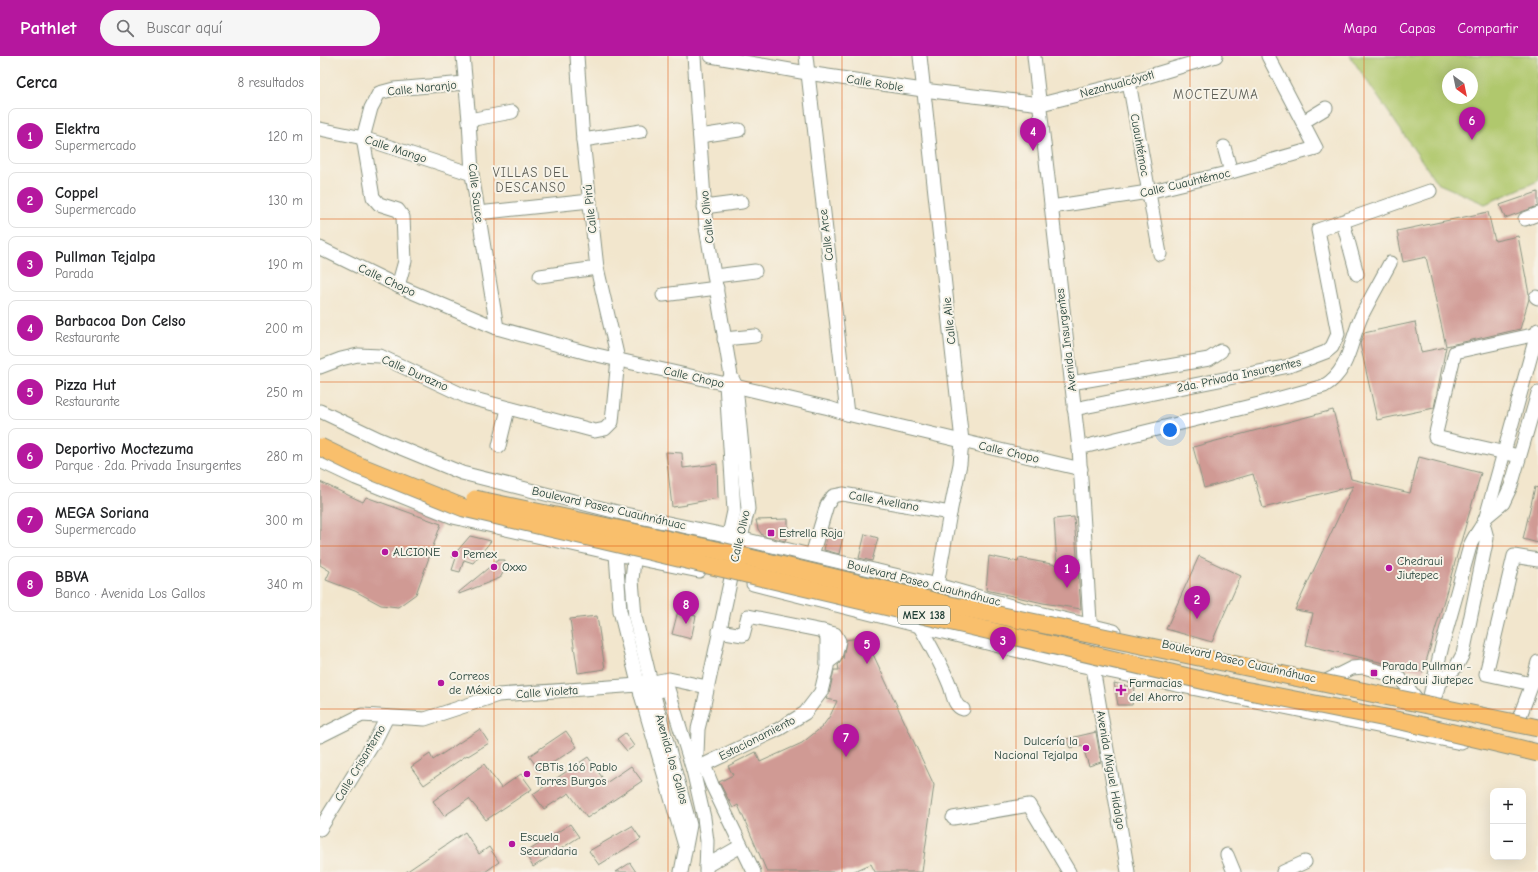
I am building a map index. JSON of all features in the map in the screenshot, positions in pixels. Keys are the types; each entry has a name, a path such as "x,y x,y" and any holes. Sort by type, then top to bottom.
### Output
{"main road":[{"name":"Boulevard Paseo Cuauhnáhuac","path":"320,434 362,455 467,497 708,548 950,606 1538,728"},
{"name":"Boulevard Paseo Cuauhnáhuac","path":"320,447 357,465 464,508 1244,690 1406,722 1538,753"}],"street":[{"name":"Calle Sauce","path":"463,56 472,174 497,328"},
{"name":"Calle Pirú","path":"577,56 583,140 597,268 618,359"},
{"name":"Calle Olivo","path":"694,56 704,206 731,382 735,537 725,577 719,631 698,729 698,768"},
{"name":"Calle Roble","path":"711,56 807,73 923,90 1041,104"},
{"name":"Calle Arce","path":"806,56 847,414"},
{"name":"Calle Alie","path":"920,56 962,441 960,464 937,585"},
{"name":"Avenida Insurgentes","path":"1034,56 1041,104 1051,207 1079,448 1090,625"},
{"name":"Nezahualcóyotl","path":"1041,104 1129,82 1216,56"},
{"path":"1268,56 1303,122 1326,108"},
{"name":"Cuauhtémoc","path":"1129,82 1160,254"},
{"name":"Calle Naranjo","path":"363,138 371,108 379,92 394,89 465,83"},
{"path":"469,120 512,112"},
{"name":"Calle Cuauhtémoc","path":"1051,207 1148,192 1231,172 1316,148 1303,122"},
{"name":"Calle Mango","path":"320,129 363,138 472,174"},
{"path":"700,136 739,130"},
{"path":"583,140 640,131"},
{"path":"363,138 373,197 379,204 398,210 403,217 405,261 398,286"},
{"path":"1224,147 1231,172"},
{"name":"2da. Privada Insurgentes","path":"1074,409 1289,366 1326,352 1332,347 1338,334 1318,230 1430,191"},
{"path":"478,212 590,201"},
{"path":"704,206 742,202"},
{"path":"1525,219 1538,214"},
{"path":"1343,222 1357,274"},
{"name":"Calle Chopo","path":"320,248 398,286 497,328 588,353 731,382 847,414 1081,469"},
{"path":"1079,448 1259,404 1324,386 1333,381 1346,361 1362,316 1390,263"},
{"path":"540,276 597,268"},
{"path":"715,276 754,271"},
{"path":"663,294 717,288"},
{"path":"1427,704 1437,689 1439,683 1456,667 1463,654 1487,538 1484,520 1504,453 1538,332 1455,352 1435,437 1504,453 1519,456"},
{"path":"724,339 755,336"},
{"path":"1071,383 1209,359 1221,351"},
{"name":"Calle Durazno","path":"320,367 341,359 358,355 380,356 466,396 508,409 595,431 605,429 612,422 618,359"},
{"path":"1427,704 1470,546 1474,535 1484,520 1503,503 1511,486 1538,393"},
{"path":"499,446 508,409"},
{"name":"Boulevard Paseo Cuauhnáhuac","path":"320,411 379,439 462,473 625,514 735,537 937,585 1022,609 1324,682 1427,704 1538,725"},
{"name":"MEX 138","path":"320,461 356,478 453,517 725,577 920,627 1093,668 1538,759"},
{"name":"Calle Avellano","path":"812,555 827,505 833,496 843,494 950,513"},
{"path":"625,514 616,554 620,611 639,687"},
{"path":"640,517 632,580 635,616 651,682"},
{"path":"1532,684 1486,674 1514,556 1538,560"},
{"path":"1012,649 1022,609"},
{"name":"Estacionamiento","path":"698,768 779,729 805,712 821,692 827,663 827,637 823,631 748,616 743,635 719,631"},
{"name":"Avenida Miguel Hidalgo","path":"1090,625 1093,668 1128,872"},
{"path":"920,627 942,667 957,706 963,709"},
{"path":"1120,673 1128,635"},
{"path":"1093,668 1103,652 1123,657"},
{"path":"1518,721 1532,684 1538,662"},
{"path":"1324,682 1352,668 1364,667 1399,677 1427,704"},
{"path":"651,682 669,679 707,687"},
{"path":"651,682 668,689 698,768 741,846 753,872"},
{"name":"Calle Violeta","path":"320,736 362,715 425,719 498,695 639,687 651,682"},
{"name":"Avenida los Gallos","path":"651,682 690,825 681,872"},
{"name":"Avenida los Gallos","path":"639,687 685,847"},
{"name":"Calle Crisantemo","path":"320,829 388,717"},
{"path":"698,768 707,841 706,869"},
{"path":"953,818 1029,805 1069,872"},
{"path":"706,869 741,846"},
{"path":"1227,856 1234,872"},
{"path":"1283,872 1305,862"}],"green space":[{"path":"1350,56 1538,56 1538,181 1485,204 1437,183"}],"building":[{"path":"1538,192 1538,206 1505,218 1500,205"},
{"path":"1488,212 1495,241 1518,236 1529,294 1529,299 1520,329 1446,346 1426,257 1403,262 1397,231"},
{"path":"1415,322 1421,352 1446,347 1434,408 1377,420 1360,344 1364,333"},
{"path":"1333,410 1351,479 1410,493 1419,457 1481,473 1423,672 1306,645 1313,613 1295,610 1353,486 1263,508 1253,474 1204,488 1193,447"},
{"path":"666,452 682,453 683,468 717,464 718,498 672,507"},
{"name":"ALCIONE","path":"320,482 363,502 366,497 441,524 416,594 398,607 381,605 355,591 326,580 330,571 320,565"},
{"path":"1535,487 1538,488 1538,543 1523,539"},
{"path":"1074,517 1081,609 1043,603 986,590 989,556 1018,562 1019,558 1057,565 1054,519"},
{"path":"788,519 788,532 785,541 762,535 758,529 756,520"},
{"path":"829,528 844,532 839,554 824,550"},
{"path":"865,534 878,538 872,561 859,558"},
{"path":"470,536 491,541 473,563 464,560 460,572 452,570 456,558 452,557"},
{"path":"1199,556 1241,576 1212,642 1166,629"},
{"path":"498,560 505,560 504,571 500,578 459,594 459,592"},
{"path":"678,611 696,616 691,639 672,634"},
{"path":"597,616 605,669 578,673 570,619"},
{"path":"865,637 934,785 922,872 875,872 871,864 852,872 767,872 738,805 733,808 719,782 733,775 728,766 756,752 760,762 802,743 822,727 830,716 837,701 826,699 829,694 834,670 839,670 838,665 843,659 846,640"},
{"path":"1114,683 1135,688 1132,705 1118,705"},
{"path":"480,729 489,743 468,756 467,755 424,785 411,767 430,754 433,760"},
{"path":"566,731 577,747 540,771 529,756"},
{"path":"1096,732 1101,762 1089,766 1082,745 1070,748 1066,739"},
{"path":"625,733 634,746 627,751 617,739"},
{"path":"588,757 606,783 631,766 642,781 587,818 569,793 544,809 533,794"},
{"path":"484,764 501,788 521,774 532,789 486,820 469,799 444,816 433,801"},
{"path":"570,824 579,837 533,867 525,853"},
{"path":"632,826 641,839 599,865 589,851"},
{"path":"465,832 479,854 489,847 499,862 485,872 406,872"},
{"path":"630,863 636,872 616,872"}],"place":[{"name":"Deportivo Moctezuma","path":"1472,140"},
{"name":"Barbacoa Don Celso","path":"1033,151"},
{"name":"Estrella Roja","path":"771,533"},
{"name":"ALCIONE","path":"385,552"},
{"name":"Pemex","path":"455,554"},
{"name":"Oxxo","path":"494,567"},
{"name":"Chedraui Jiutepec","path":"1389,568"},
{"name":"Elektra","path":"1067,588"},
{"name":"Coppel","path":"1197,619"},
{"name":"BBVA","path":"686,624"},
{"name":"Pullman Tejalpa","path":"1003,660"},
{"name":"Pizza Hut","path":"867,664"},
{"name":"Parada Pullman - Chedraui Jiutepec","path":"1374,673"},
{"name":"Correos de México","path":"441,683"},
{"name":"Farmacias del Ahorro","path":"1121,690"},
{"name":"Dulcería la Nacional Tejalpa","path":"1086,748"},
{"name":"MEGA Soriana","path":"846,757"},
{"name":"CBTis 166 Pablo Torres Burgos","path":"527,774"},
{"name":"Escuela Secundaria","path":"512,844"}],"district":[{"name":"MOCTEZUMA","path":"1216,94"},
{"name":"VILLAS DEL DESCANSO","path":"531,180"}]}
